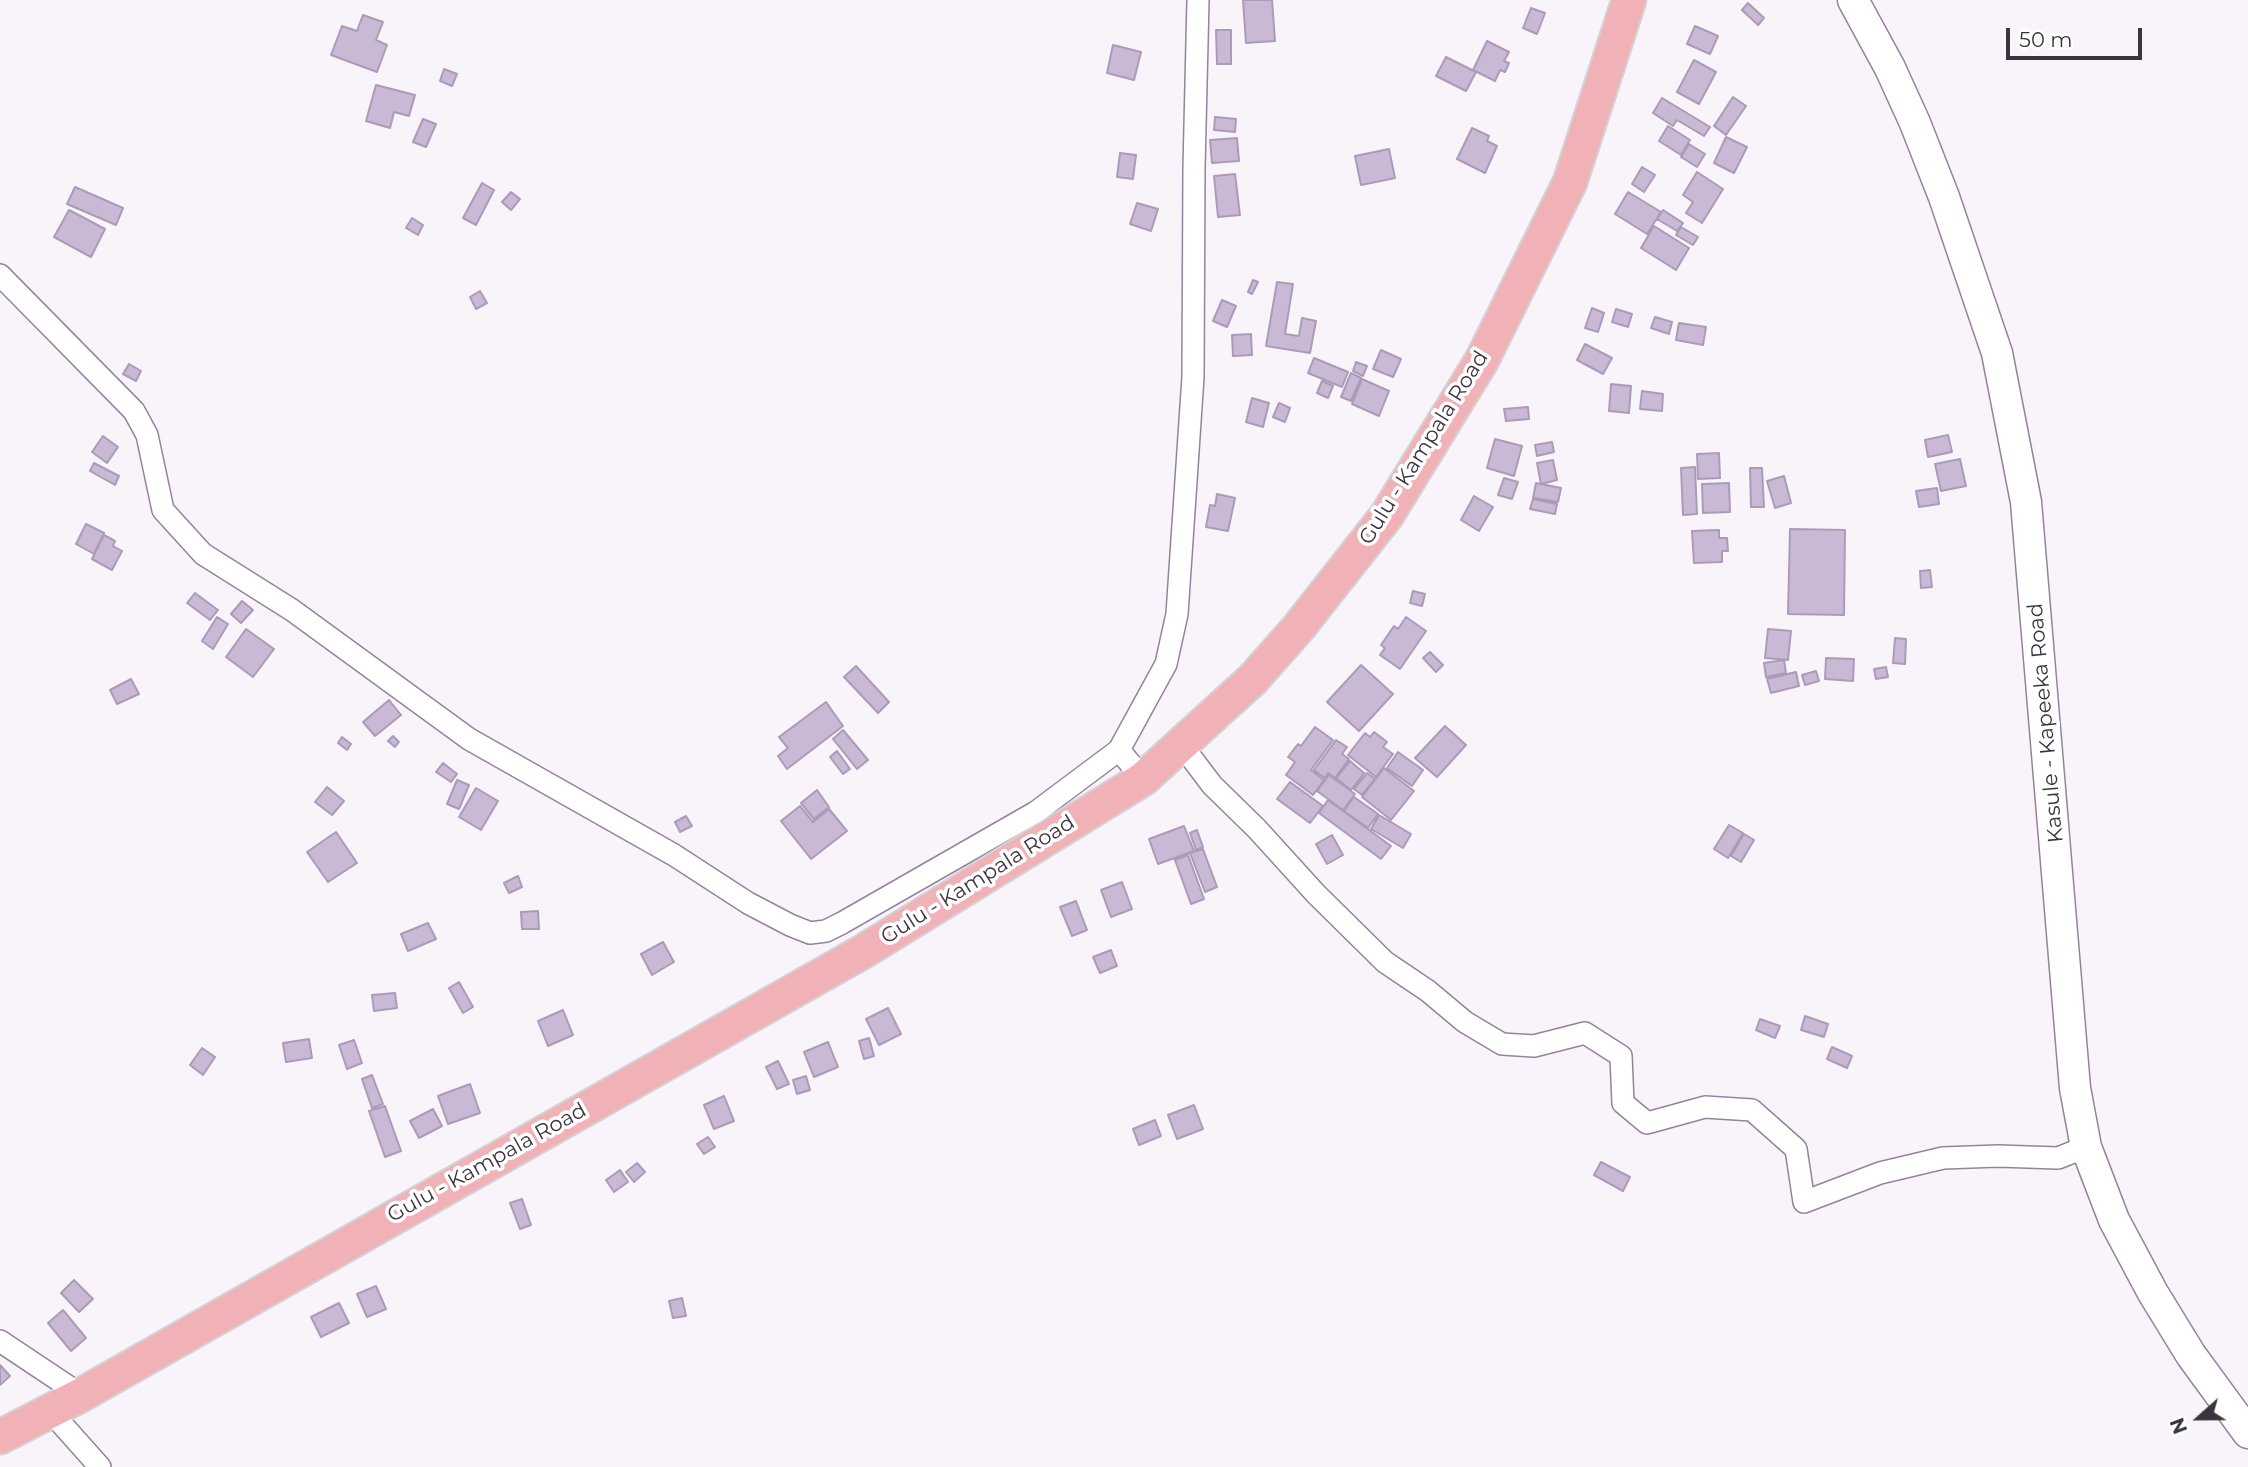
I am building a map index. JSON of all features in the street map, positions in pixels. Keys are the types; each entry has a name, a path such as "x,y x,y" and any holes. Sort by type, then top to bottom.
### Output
{"main road":[{"name":"Gulu - Kampala Road","path":"0,1437 51,1412 864,951 1143,779 1253,679 1299,628 1387,515 1482,360 1570,182 1629,0"}],"street":[{"path":"0,275 134,411 147,435 163,510 204,554 292,610 469,739 674,855 748,903 810,933 826,931 1036,811 1119,750 1166,664 1177,614 1193,377 1198,0"},
{"name":"Kasule - Kapeeka Road","path":"1853,0 1915,123 1944,197 1997,353 2026,502 2075,1088 2086,1147 2114,1220 2153,1293 2191,1355 2248,1433"},
{"path":"1181,744 1212,785 1257,828 1316,894 1385,962 1428,991 1465,1021 1502,1044 1534,1046 1585,1033 1621,1056 1623,1103 1647,1123 1705,1107 1752,1110 1796,1149 1804,1202 1880,1173 1942,1158 2058,1158 2086,1147"},
{"path":"1119,750 1143,779"},
{"path":"0,1341 81,1395"},
{"path":"51,1412 100,1467"}],"building":[{"path":"1243,0 1272,0 1275,41 1246,43"},
{"path":"1748,3 1764,18 1758,25 1742,10"},
{"path":"1531,8 1545,13 1537,34 1523,28"},
{"path":"363,15 383,22 376,40 387,45 377,72 331,55 342,26 357,31"},
{"path":"1695,26 1718,36 1710,54 1687,44"},
{"path":"1216,30 1231,30 1231,64 1217,64"},
{"path":"1487,41 1509,52 1504,61 1509,63 1505,72 1500,70 1495,81 1473,70"},
{"path":"1113,45 1141,52 1134,80 1107,73"},
{"path":"1446,57 1476,72 1466,91 1436,76"},
{"path":"1694,60 1716,72 1699,104 1677,92"},
{"path":"444,69 457,74 452,86 440,81"},
{"path":"376,85 415,95 409,116 394,112 390,128 366,121"},
{"path":"1733,97 1746,106 1726,135 1714,126"},
{"path":"1662,98 1710,127 1704,136 1677,120 1673,126 1653,113"},
{"path":"1215,117 1236,119 1235,132 1214,130"},
{"path":"423,119 436,124 426,147 413,142"},
{"path":"1668,126 1690,140 1681,155 1659,141"},
{"path":"1472,128 1489,136 1487,141 1497,146 1485,173 1457,159"},
{"path":"1726,137 1747,147 1734,173 1714,163"},
{"path":"1237,138 1239,161 1212,163 1210,140"},
{"path":"1689,144 1705,154 1697,167 1681,157"},
{"path":"1389,149 1395,178 1361,185 1355,156"},
{"path":"1120,153 1136,155 1133,179 1117,177"},
{"path":"1642,167 1655,175 1644,192 1632,184"},
{"path":"1697,172 1723,189 1702,223 1686,213 1693,202 1683,195"},
{"path":"1235,174 1240,215 1218,217 1214,176"},
{"path":"482,183 494,190 476,225 463,218"},
{"path":"75,187 123,208 116,225 67,204"},
{"path":"511,192 520,199 511,210 502,202"},
{"path":"1628,192 1661,212 1647,234 1615,214"},
{"path":"1137,203 1158,209 1151,231 1130,224"},
{"path":"69,210 105,229 91,257 54,237"},
{"path":"1663,210 1683,223 1677,231 1657,219"},
{"path":"412,218 423,225 418,235 406,228"},
{"path":"1654,226 1689,248 1676,270 1641,248"},
{"path":"1681,227 1698,237 1693,245 1676,235"},
{"path":"1253,280 1258,282 1252,294 1248,292"},
{"path":"1277,282 1293,284 1285,334 1299,336 1302,318 1316,321 1310,353 1266,346"},
{"path":"480,291 487,303 476,309 470,297"},
{"path":"1222,300 1236,306 1227,327 1213,321"},
{"path":"1592,308 1604,313 1598,332 1585,328"},
{"path":"1616,309 1632,314 1628,327 1612,322"},
{"path":"1655,317 1672,322 1669,334 1651,328"},
{"path":"1679,323 1706,327 1703,345 1676,340"},
{"path":"1251,334 1252,355 1233,356 1232,335"},
{"path":"1585,344 1612,358 1603,374 1577,360"},
{"path":"1381,350 1401,359 1393,377 1373,369"},
{"path":"1314,358 1348,372 1342,387 1308,373"},
{"path":"1356,362 1367,366 1363,376 1353,371"},
{"path":"129,364 141,371 136,381 123,374"},
{"path":"1351,373 1361,378 1351,401 1341,397"},
{"path":"1362,379 1389,391 1379,416 1352,404"},
{"path":"1322,381 1333,386 1328,398 1317,393"},
{"path":"1611,384 1631,386 1629,413 1609,411"},
{"path":"1642,391 1663,394 1662,411 1640,409"},
{"path":"1252,398 1269,403 1263,427 1246,422"},
{"path":"1279,403 1290,408 1285,422 1273,417"},
{"path":"1528,407 1529,419 1506,421 1504,409"},
{"path":"1948,435 1952,452 1928,457 1925,440"},
{"path":"103,436 118,447 107,463 92,452"},
{"path":"1495,439 1522,446 1514,476 1487,468"},
{"path":"1552,442 1554,452 1537,456 1535,445"},
{"path":"1719,453 1720,478 1698,479 1697,454"},
{"path":"1960,459 1966,486 1941,491 1935,464"},
{"path":"1553,460 1557,480 1541,484 1537,463"},
{"path":"94,463 119,476 115,485 90,471"},
{"path":"1695,467 1697,514 1683,515 1681,468"},
{"path":"1750,468 1762,468 1764,507 1751,507"},
{"path":"1784,476 1791,503 1775,508 1767,481"},
{"path":"1504,478 1518,482 1512,499 1498,495"},
{"path":"1536,483 1561,488 1558,502 1533,498"},
{"path":"1729,483 1730,512 1703,513 1702,484"},
{"path":"1937,488 1939,504 1919,507 1916,491"},
{"path":"1217,494 1235,498 1228,531 1206,527 1210,505 1215,506"},
{"path":"1474,496 1493,507 1479,531 1461,520"},
{"path":"1533,499 1557,504 1555,514 1530,509"},
{"path":"86,524 104,533 94,554 76,544"},
{"path":"1790,529 1845,530 1844,615 1788,614"},
{"path":"1719,530 1719,538 1727,538 1728,551 1722,551 1722,562 1694,563 1692,531"},
{"path":"104,535 115,541 113,546 122,551 112,570 92,559"},
{"path":"1930,570 1932,587 1921,588 1920,571"},
{"path":"1413,591 1425,594 1422,606 1410,603"},
{"path":"195,593 218,610 210,620 187,603"},
{"path":"242,601 253,610 241,623 231,614"},
{"path":"217,617 228,624 213,649 202,641"},
{"path":"1406,617 1426,631 1400,669 1380,655 1385,648 1381,645 1394,626 1398,629"},
{"path":"246,629 274,649 253,677 226,657"},
{"path":"1768,629 1791,631 1788,660 1765,658"},
{"path":"1895,638 1906,639 1905,664 1893,663"},
{"path":"1430,652 1443,665 1436,672 1423,658"},
{"path":"1826,658 1854,659 1853,681 1825,679"},
{"path":"1784,660 1786,673 1766,677 1764,663"},
{"path":"1361,665 1393,694 1359,731 1327,702"},
{"path":"856,666 889,702 878,713 844,677"},
{"path":"1886,667 1888,677 1876,679 1874,669"},
{"path":"1816,671 1819,681 1805,685 1802,675"},
{"path":"1796,672 1799,686 1771,693 1767,679"},
{"path":"131,679 139,694 117,704 110,690"},
{"path":"389,700 401,715 375,736 363,722"},
{"path":"826,702 843,726 787,769 778,756 788,748 779,737"},
{"path":"1445,726 1466,745 1437,777 1415,758"},
{"path":"1315,727 1333,740 1311,770 1324,780 1313,795 1286,775 1295,762 1288,757 1298,744 1301,746"},
{"path":"843,730 868,760 857,769 833,739"},
{"path":"1374,732 1387,742 1383,747 1393,754 1376,777 1348,755 1365,733 1370,737"},
{"path":"393,736 399,742 395,747 388,741"},
{"path":"342,737 351,744 347,750 338,743"},
{"path":"1336,740 1347,747 1342,754 1349,759 1335,778 1328,773 1325,778 1314,770"},
{"path":"837,751 850,769 843,774 830,757"},
{"path":"1398,752 1423,770 1412,786 1387,768"},
{"path":"1350,761 1364,773 1351,790 1336,778"},
{"path":"443,763 457,774 451,782 436,772"},
{"path":"1384,768 1414,791 1391,820 1362,797"},
{"path":"1367,773 1375,779 1362,795 1354,789"},
{"path":"1329,775 1355,794 1343,810 1317,791"},
{"path":"457,780 469,785 459,809 447,804"},
{"path":"1290,782 1323,806 1310,823 1277,799"},
{"path":"327,787 344,801 332,815 315,802"},
{"path":"476,788 498,801 481,830 459,817"},
{"path":"817,790 829,807 814,819 801,803"},
{"path":"1354,797 1378,814 1368,828 1344,811"},
{"path":"1328,800 1391,846 1381,859 1319,813"},
{"path":"800,806 813,822 829,809 847,831 811,859 781,821"},
{"path":"1379,815 1411,834 1403,848 1371,829"},
{"path":"686,816 692,826 680,832 675,822"},
{"path":"1729,825 1743,833 1728,858 1714,849"},
{"path":"1184,826 1194,851 1158,864 1149,839"},
{"path":"1197,830 1203,847 1196,850 1190,833"},
{"path":"336,832 357,863 328,882 307,852"},
{"path":"1744,834 1754,840 1741,862 1731,856"},
{"path":"1332,835 1343,855 1327,864 1316,844"},
{"path":"1203,849 1217,887 1205,892 1190,853"},
{"path":"1188,855 1204,899 1191,904 1175,860"},
{"path":"518,876 522,887 509,893 504,883"},
{"path":"1122,882 1132,909 1111,917 1101,890"},
{"path":"1076,901 1087,930 1072,936 1060,907"},
{"path":"538,911 539,929 522,929 521,912"},
{"path":"428,923 436,939 408,951 401,934"},
{"path":"663,942 674,962 652,975 641,954"},
{"path":"1111,950 1117,966 1100,973 1093,957"},
{"path":"459,982 473,1007 463,1013 449,988"},
{"path":"395,993 397,1008 374,1011 372,995"},
{"path":"888,1008 901,1034 879,1045 866,1019"},
{"path":"563,1010 573,1035 548,1046 538,1021"},
{"path":"1805,1016 1828,1024 1824,1037 1801,1030"},
{"path":"1760,1019 1780,1026 1775,1038 1756,1030"},
{"path":"869,1038 874,1056 864,1059 859,1041"},
{"path":"309,1039 312,1058 286,1062 283,1043"},
{"path":"354,1040 362,1063 347,1069 339,1045"},
{"path":"828,1042 838,1067 814,1077 804,1052"},
{"path":"1832,1047 1852,1056 1847,1068 1827,1059"},
{"path":"202,1048 215,1057 203,1075 190,1065"},
{"path":"778,1061 789,1084 777,1089 766,1067"},
{"path":"372,1075 383,1104 372,1108 362,1079"},
{"path":"806,1076 810,1090 797,1094 793,1080"},
{"path":"470,1084 480,1113 448,1124 438,1096"},
{"path":"724,1096 734,1121 714,1129 704,1105"},
{"path":"1194,1105 1203,1129 1177,1139 1168,1115"},
{"path":"385,1106 401,1151 385,1157 369,1111"},
{"path":"433,1109 442,1126 419,1138 410,1121"},
{"path":"1155,1120 1161,1136 1139,1145 1133,1129"},
{"path":"708,1137 715,1147 704,1154 697,1144"},
{"path":"1601,1162 1630,1177 1623,1191 1594,1175"},
{"path":"637,1163 645,1172 634,1182 626,1172"},
{"path":"620,1170 628,1182 614,1192 606,1180"},
{"path":"522,1199 531,1225 520,1229 510,1203"},
{"path":"74,1280 93,1299 79,1312 61,1293"},
{"path":"376,1286 386,1309 367,1317 357,1294"},
{"path":"682,1298 686,1316 673,1318 669,1301"},
{"path":"339,1303 349,1323 321,1337 311,1317"},
{"path":"63,1310 86,1338 71,1351 48,1323"},
{"path":"0,1365 10,1376 0,1385"}]}
